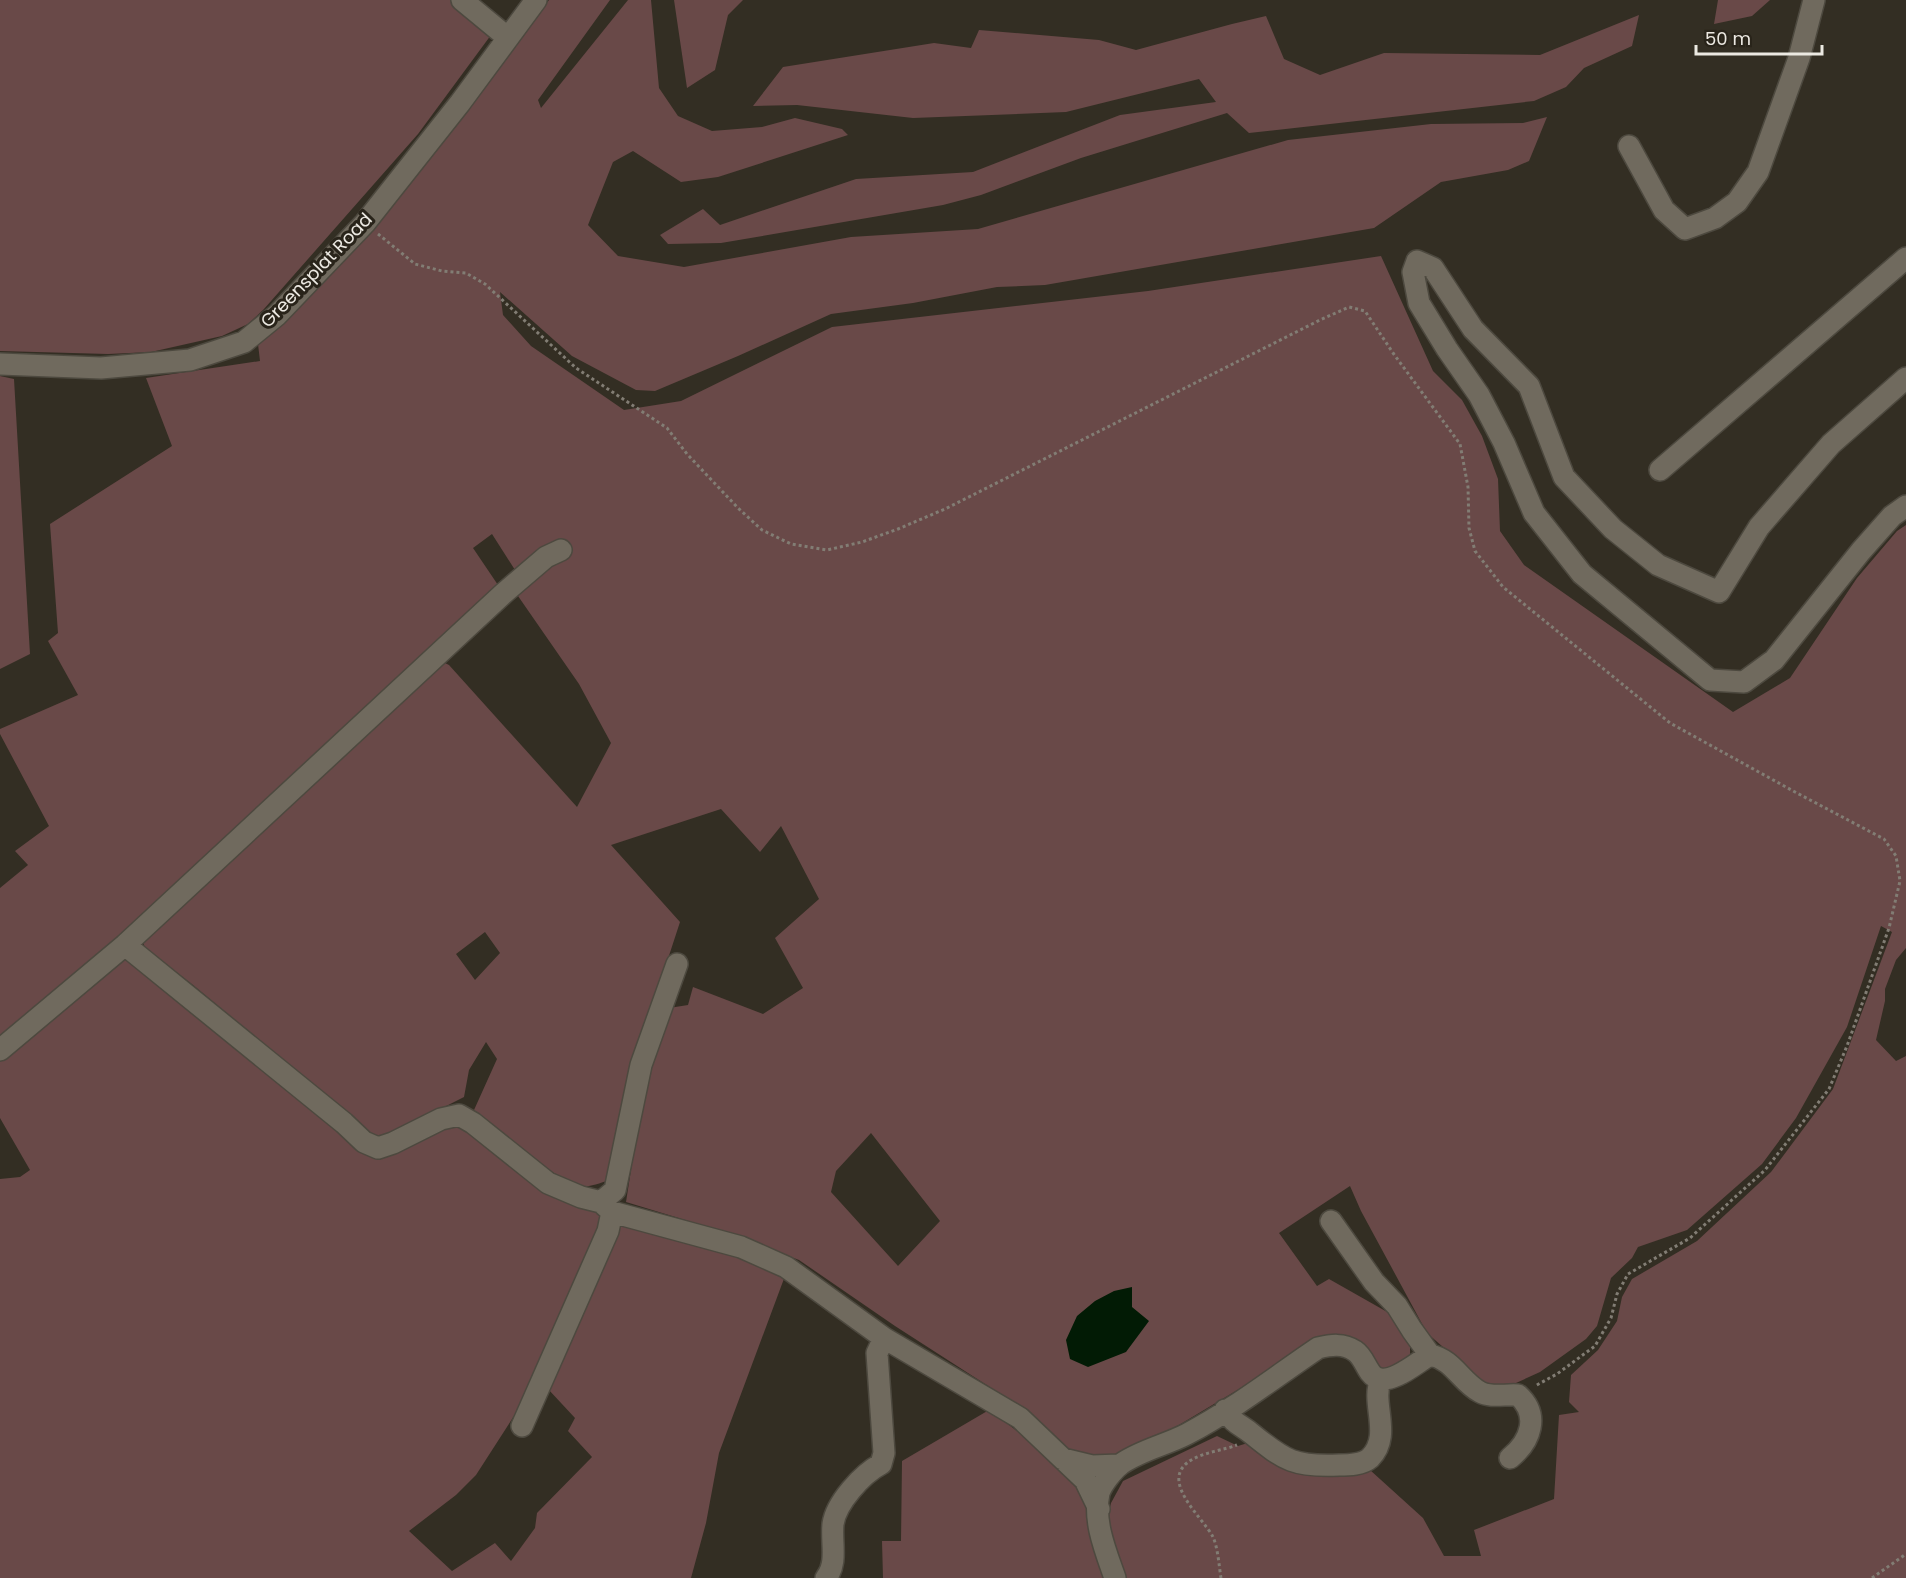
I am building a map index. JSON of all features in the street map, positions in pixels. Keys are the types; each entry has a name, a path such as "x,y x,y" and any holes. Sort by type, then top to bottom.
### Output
{"street":[{"path":"462,0 508,38"},
{"name":"Greensplat Road","path":"0,364 101,368 190,360 244,342 277,315 364,223 460,103 536,0"},
{"path":"1629,146 1664,210 1685,229 1715,218 1737,202 1758,172 1799,58 1814,0"},
{"path":"1660,470 1906,258"},
{"path":"1906,378 1831,444 1759,526 1719,592 1658,565 1606,521 1564,477 1529,386 1473,329 1433,268 1417,261 1413,272 1419,303 1479,395 1504,443 1534,513 1582,574 1710,680 1744,682 1774,660 1861,551 1892,516 1906,506"},
{"path":"0,1050 125,945 504,593 546,557 561,550"},
{"path":"125,945 344,1123 364,1142 378,1148 441,1119 459,1115 473,1123 548,1183 606,1207 741,1247 786,1267 884,1338 1020,1418 1085,1480 1099,1509"},
{"path":"522,1426 608,1231 606,1207 615,1190 641,1065 677,964"},
{"path":"1331,1221 1374,1281 1397,1306 1430,1354 1440,1357 1479,1391 1494,1395 1518,1395 1526,1402 1531,1416 1529,1431 1521,1449 1510,1458"},
{"path":"826,1578 832,1570 834,1561 833,1521 839,1505 869,1470 881,1464 884,1453 877,1353 884,1338"},
{"path":"1115,1578 1100,1534 1099,1509 1100,1492 1107,1479 1119,1466 1143,1452 1186,1434 1318,1348 1336,1344 1356,1351 1370,1373 1381,1379 1397,1376 1430,1354"},
{"path":"1225,1410 1233,1423 1250,1432 1269,1449 1295,1463 1321,1466 1354,1465 1369,1458 1379,1442 1381,1415 1376,1390 1381,1379"},
{"path":"1062,1458 1092,1466 1119,1466"}],"path":[{"path":"364,223 415,264 442,271 466,273 485,284 576,368 667,428 687,454 762,530 791,544 827,550 862,542 945,509 1320,320 1348,308 1365,311 1460,444 1468,487 1469,528 1475,551 1503,587 1670,723 1884,839 1896,856 1900,881 1889,927 1847,1046 1829,1089 1765,1170 1690,1238 1628,1274 1617,1294 1611,1318 1595,1346 1557,1374 1518,1395"},
{"path":"1221,1578 1213,1537 1188,1503 1178,1483 1180,1472 1192,1459 1248,1440 1250,1432"},
{"path":"1872,1578 1906,1554"}],"shaded area":[{"path":"0,0 450,0 491,35 418,134 264,309 248,324 222,336 151,352 108,354 0,351"},
{"path":"549,0 610,0 538,100 541,108 628,0 651,0 659,88 678,116 712,131 762,127 795,118 842,129 848,135 718,177 681,182 633,151 613,162 588,225 618,256 684,267 851,237 978,229 1288,140 1431,124 1523,123 1547,117 1529,161 1508,170 1441,182 1374,228 1045,285 997,287 913,303 831,314 655,391 636,390 572,356 500,292 503,315 531,346 624,410 681,401 832,327 1148,291 1381,256 1433,371 1462,400 1482,436 1498,479 1500,531 1524,565 1733,712 1790,678 1857,578 1897,531 1906,525 1906,948 1896,960 1885,989 1885,1001 1876,1040 1896,1061 1906,1056 1906,1578 1122,1578 1107,1521 1111,1503 1123,1481 1217,1436 1238,1446 1254,1441 1370,1470 1423,1518 1444,1556 1481,1556 1474,1530 1554,1499 1559,1415 1579,1412 1569,1402 1571,1375 1598,1350 1617,1321 1622,1297 1632,1279 1697,1241 1771,1172 1833,1089 1892,932 1881,926 1847,1027 1796,1118 1762,1164 1687,1230 1638,1247 1632,1258 1611,1278 1597,1326 1586,1339 1540,1372 1516,1383 1496,1387 1483,1382 1427,1333 1361,1211 1350,1186 1279,1233 1317,1286 1329,1279 1389,1313 1410,1341 1410,1356 1388,1372 1314,1344 1100,1475 1109,1578 883,1578 882,1541 901,1541 902,1461 989,1410 1021,1434 1030,1413 895,1326 799,1260 728,1233 626,1202 646,1073 669,1008 688,1005 693,987 763,1014 803,988 775,938 819,899 781,826 760,852 721,809 611,845 680,922 630,1075 612,1180 591,1186 573,1183 543,1166 495,1130 474,1110 497,1059 486,1042 469,1070 464,1097 385,1137 378,1138 145,948 142,939 443,662 449,665 577,807 611,743 579,684 518,596 515,570 492,534 473,548 498,585 126,932 0,1037 0,888 28,865 15,851 49,826 0,734 0,729 78,695 48,641 58,633 50,524 172,446 146,378 260,361 258,344 387,213","holes":["485,932 500,953 475,980 456,954","871,1133 940,1221 898,1266 831,1192 836,1171"]},
{"path":"674,0 743,0 728,15 715,70 687,88"},
{"path":"1718,0 1770,0 1752,16 1714,24"},
{"path":"1639,15 1632,46 1584,68 1566,87 1534,101 1249,133 1227,113 1081,158 981,195 943,205 721,243 668,244 660,235 703,209 720,225 856,179 973,172 1120,115 1216,102 1199,79 1066,112 913,118 797,105 753,106 783,67 934,43 971,48 979,30 1099,40 1136,50 1266,16 1284,59 1320,75 1384,53 1540,55"},
{"path":"0,376 14,379 30,654 0,669"},
{"path":"125,954 379,1160 456,1123 594,1207 602,1219 523,1402 476,1475 456,1495 409,1531 452,1571 495,1543 511,1561 535,1528 537,1513 592,1457 568,1431 575,1418 548,1389 615,1219 741,1254 785,1276 719,1453 706,1523 691,1578 0,1578 0,1179 20,1177 30,1170 0,1118 0,1059"},
{"path":"1132,1287 1132,1307 1149,1321 1126,1352 1088,1367 1070,1359 1066,1340 1077,1316 1095,1301 1114,1291"}]}
